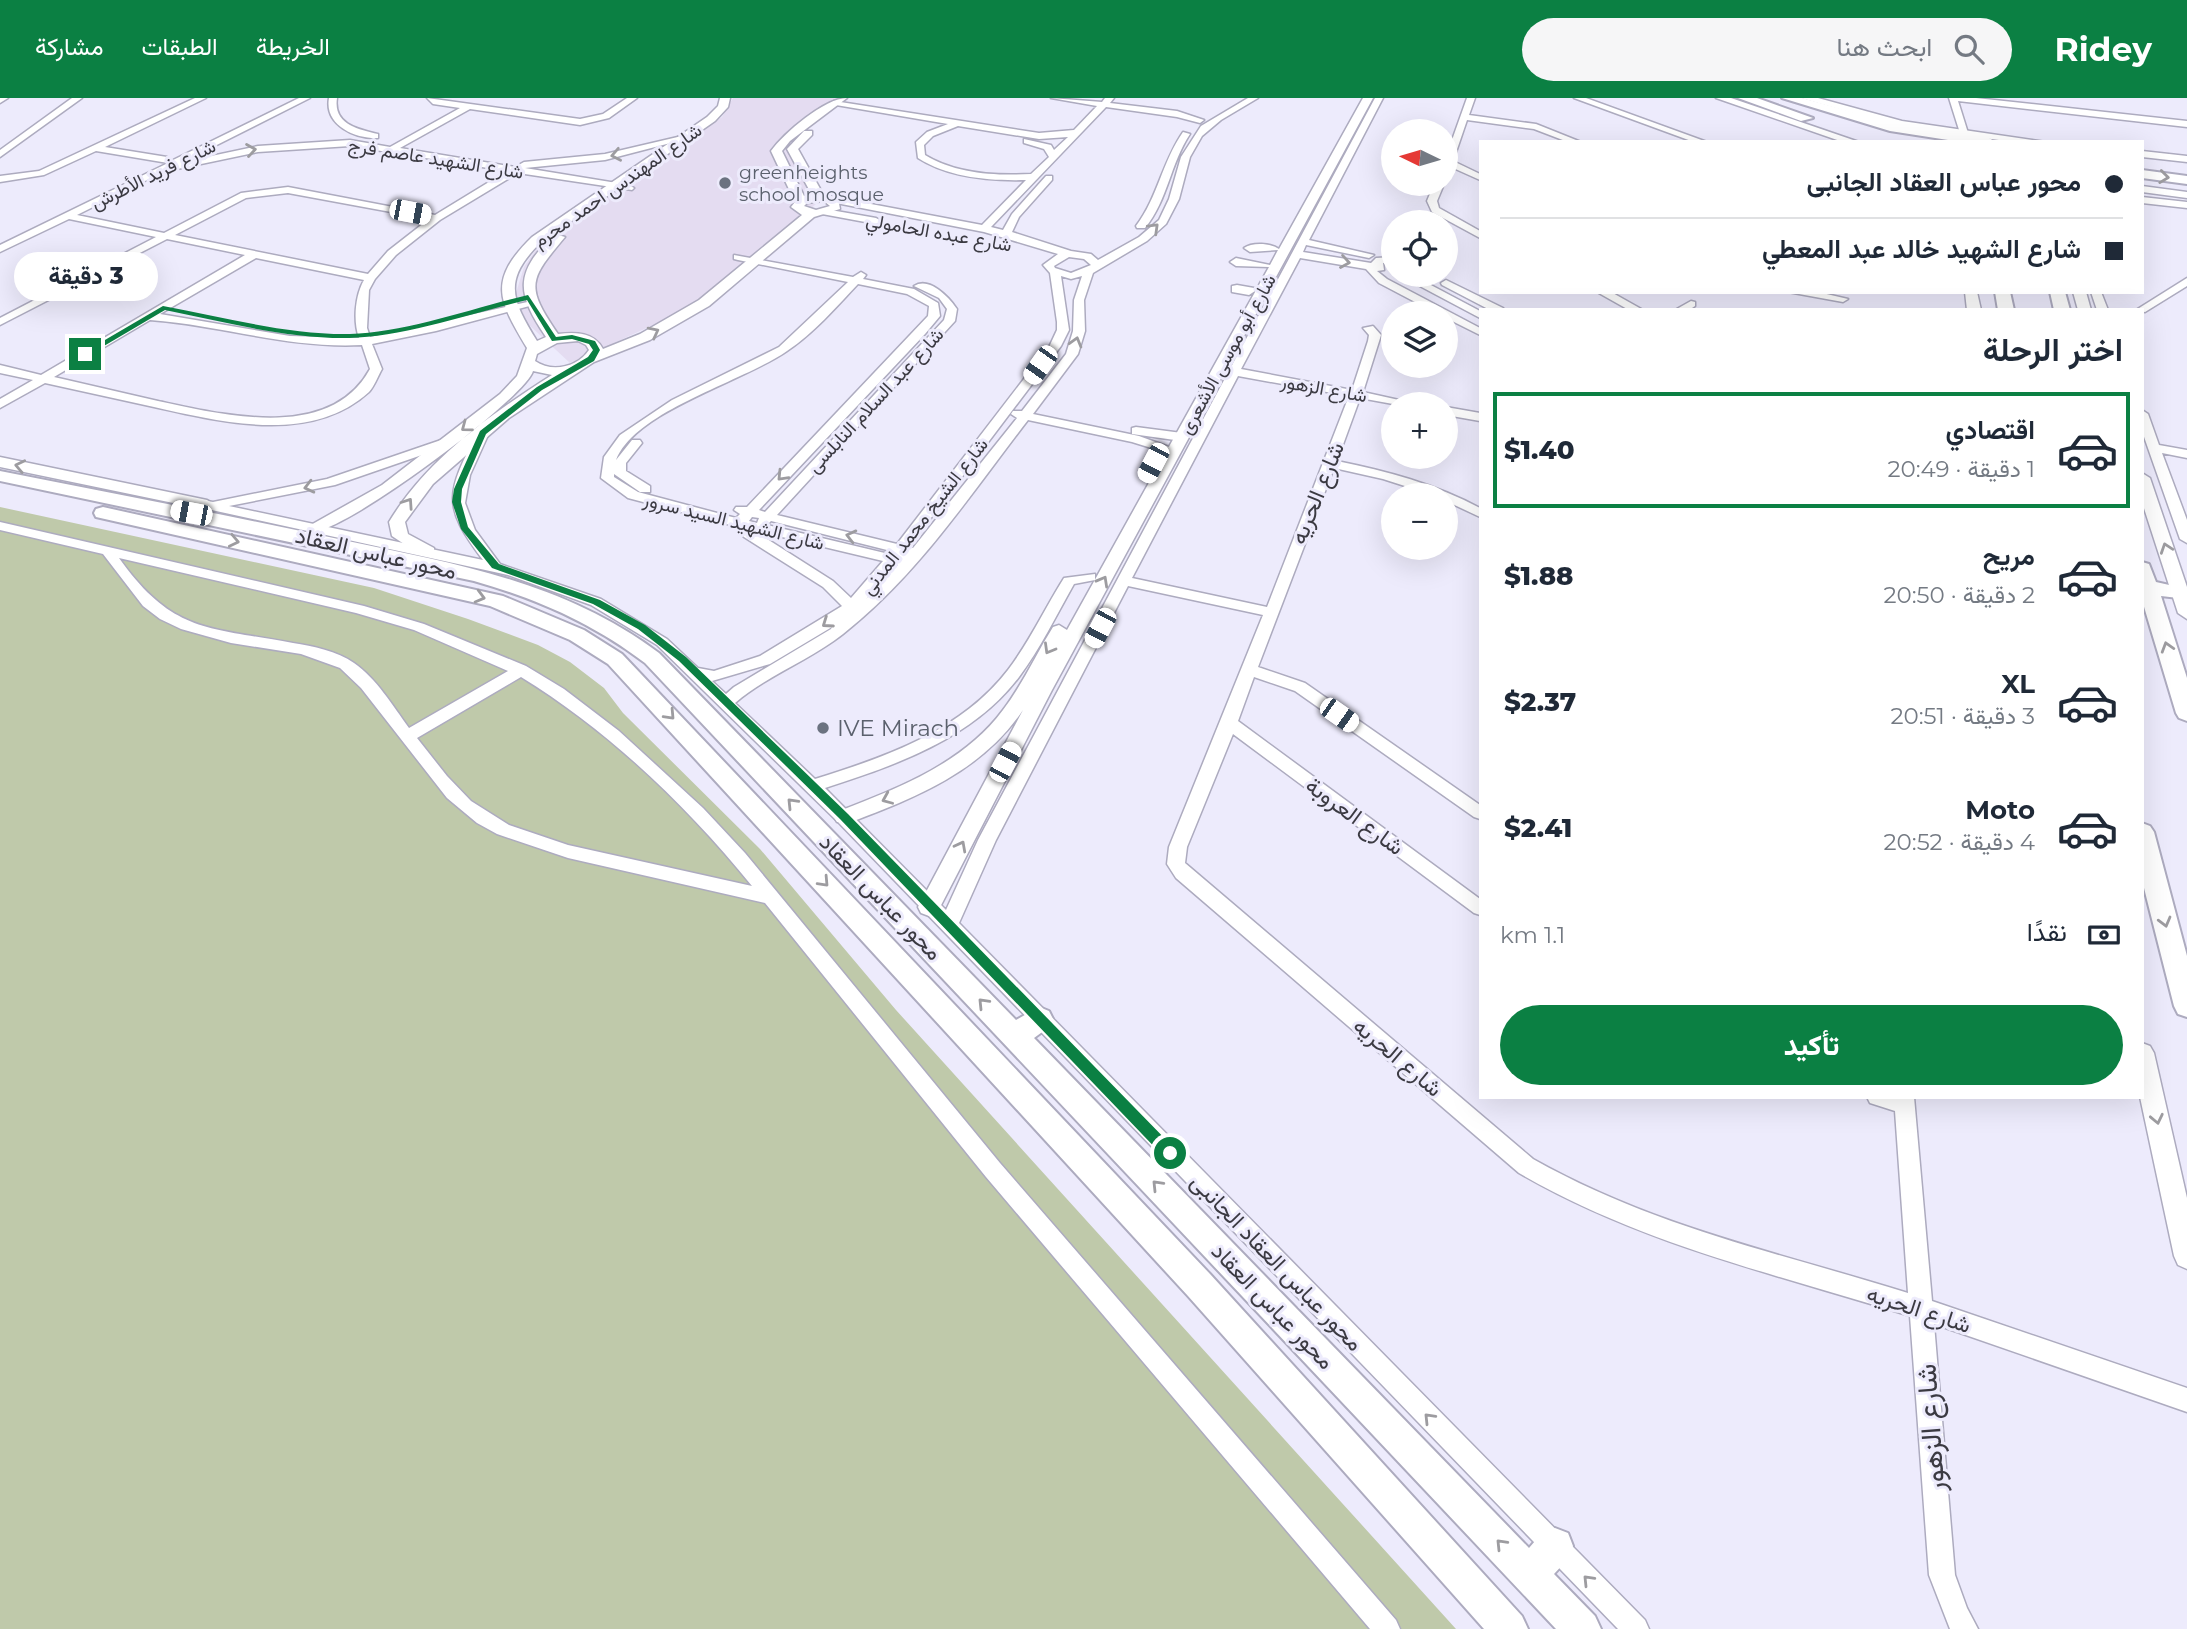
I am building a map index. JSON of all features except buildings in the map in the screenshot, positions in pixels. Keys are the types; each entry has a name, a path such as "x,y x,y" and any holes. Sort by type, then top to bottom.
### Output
{"main road":[{"path":"1744,98 1797,120 1892,140"},
{"path":"1788,98 1890,127 1976,140"},
{"path":"2144,160 2187,166"},
{"path":"2144,174 2187,180"},
{"name":"محور عباس العقاد","path":"11,486 254,521 423,557 561,601 628,637 685,677 1015,1036 1582,1629"},
{"name":"محور عباس العقاد","path":"11,486 496,601 577,635 615,659 1158,1241 1509,1629"},
{"path":"2145,577 2184,603"},
{"path":"2145,577 2187,713"},
{"path":"2144,848 2147,873 2187,1006"},
{"path":"1015,1036 1039,1019"},
{"path":"1158,1241 1179,1240 1187,1229 1186,1215"},
{"path":"1211,1299 1210,1284 1213,1277 1226,1269 1241,1272"},
{"path":"1529,1574 1555,1546"}],"street":[{"path":"0,154 78,98"},
{"path":"0,179 41,173 202,98"},
{"name":"شارع فريد الأطرش","path":"0,249 167,160 294,98"},
{"name":"شارع فريد الأطرش","path":"0,242 160,170 306,98"},
{"path":"324,98 332,111"},
{"name":"شارع الشهيد عاصم فرج","path":"333,98 332,111 336,119 354,132 521,167"},
{"path":"431,98 436,102 580,122 606,116 633,98"},
{"name":"شارع المهندس احمد محرم","path":"530,301 528,278 542,253 625,184 719,113 725,98"},
{"path":"818,213 799,205 776,150 786,139 838,105 856,98"},
{"path":"1055,98 1215,111"},
{"path":"1094,98 1107,101"},
{"path":"1054,266 1069,254 1087,256 1122,239 1150,217 1158,204 1172,154 1200,120 1241,98"},
{"path":"1087,256 1093,269 1126,250 1157,226 1172,205 1184,156 1199,134 1212,121 1254,98"},
{"path":"948,926 987,840 1301,248 1364,98"},
{"name":"شارع أبو موسى الأشعرى","path":"1244,310 1243,290 1264,265 1364,98"},
{"name":"شارع أبو موسى الأشعرى","path":"844,817 929,780 976,751 1035,689 1364,98"},
{"path":"1458,134 1471,98"},
{"path":"1578,98 1697,140"},
{"path":"1721,98 1797,120 1849,140"},
{"path":"1806,98 1879,119 2024,140"},
{"path":"1964,133 1953,98 2187,122"},
{"path":"1998,98 2187,122"},
{"path":"984,229 1107,101"},
{"path":"1121,102 1200,120"},
{"path":"1007,233 1016,216 1042,186 1121,102"},
{"path":"838,105 925,125 1045,136 1077,132"},
{"path":"838,105 1036,143 1052,150 1054,158"},
{"path":"819,197 792,149 798,140 838,105"},
{"path":"394,148 468,107"},
{"name":"شارع المهندس احمد محرم","path":"508,305 506,281 525,250 725,122 737,107"},
{"path":"1464,117 1536,127 1572,140"},
{"path":"925,125 908,150 912,160 937,172 1029,183"},
{"path":"951,126 924,137 919,144 918,151 927,161 947,168 1002,176 1042,186"},
{"path":"0,369 223,419 253,422 290,420 334,408 365,389 376,369 365,338 361,303 372,276 391,253 437,218 521,167 605,157 682,139"},
{"path":"1069,141 1082,143"},
{"name":"شارع الشهيد عاصم فرج","path":"160,170 219,155 296,144 350,143 625,184"},
{"path":"97,148 167,160"},
{"path":"2144,154 2187,159"},
{"path":"1458,169 1479,177"},
{"path":"2144,189 2187,195"},
{"path":"0,322 229,200 274,190 300,192 437,218"},
{"path":"1434,196 1432,201 1435,210 1479,234"},
{"path":"423,557 400,536 397,522 404,507 441,468 527,397 576,367 593,352 672,307 741,255 799,205 819,197 834,200 835,207 818,213 681,317 645,337 593,352"},
{"name":"شارع عبده الحامولي","path":"834,200 881,212 1007,233 1069,254"},
{"path":"2144,200 2187,205"},
{"path":"66,213 372,276"},
{"name":"شارع عبده الحامولي","path":"818,213 1006,243 1071,276 1093,269"},
{"path":"1250,248 1273,249"},
{"path":"1301,248 1381,265"},
{"path":"0,404 258,252"},
{"name":"شارع عبد السلام النابلسى","path":"741,255 937,292 948,301 952,312 948,321 758,527"},
{"path":"1236,262 1264,265"},
{"path":"1375,263 1381,262"},
{"path":"1375,263 1376,277 1479,330"},
{"name":"شارع الشيخ محمد المدني","path":"726,702 771,664 851,606 896,554 1010,408 1049,355 1063,330 1054,266"},
{"name":"شارع الشيخ محمد المدني","path":"685,677 713,676 771,664 850,623 913,558 1029,412 1077,342 1079,300 1093,269"},
{"name":"شارع عبد السلام النابلسى","path":"743,517 910,342 935,312 930,301 916,293 864,279"},
{"name":"شارع الشهيد السيد سرور","path":"864,279 788,351 659,410 624,439 611,453 605,466 607,478 633,495 743,517 768,516 896,554"},
{"path":"2144,308 2187,281"},
{"path":"1427,287 1479,314"},
{"path":"1453,287 1495,308"},
{"path":"1606,294 1634,308"},
{"path":"1806,294 1844,300"},
{"path":"148,317 188,320 293,340 365,338 530,301 554,339"},
{"path":"1683,308 1691,304"},
{"path":"508,305 531,355 547,370 576,367"},
{"path":"163,308 304,335 365,338"},
{"path":"935,312 952,312"},
{"name":"شارع الحريه","path":"1369,328 1375,335 1374,341 1356,394 1269,612 1250,670 1178,847 1176,864 1191,880 1526,1166 1586,1202 1622,1217 1923,1309 2187,1399"},
{"path":"315,528 380,493 517,387 524,377 531,355 554,339 580,338 593,352"},
{"path":"910,342 926,345"},
{"name":"شارع الزهور","path":"1236,372 1381,399"},
{"path":"1010,408 1135,439 1171,443"},
{"path":"1458,413 1479,417"},
{"path":"2144,419 2187,539"},
{"path":"483,433 462,479 457,502 464,527 495,566"},
{"path":"207,505 330,482 444,443"},
{"name":"شارع أبو موسى الأشعرى","path":"929,907 1090,577 1171,443"},
{"path":"2156,452 2187,454"},
{"path":"2156,452 2187,461"},
{"name":"محور عباس العقاد الجانبى","path":"0,462 207,505 254,521 315,528 423,557 495,566 572,591 608,608 662,642 685,677 726,702 844,817 1636,1629"},
{"path":"1329,463 1414,482 1455,498 1479,512"},
{"path":"2144,484 2184,603"},
{"path":"743,517 749,534 828,584 851,606"},
{"name":"شارع الشهيد السيد سرور","path":"743,517 758,527 913,558"},
{"path":"0,526 359,609 419,627 521,670 570,702 658,774 739,858 993,1170 1387,1629"},
{"path":"106,549 142,597 166,617 240,639 321,654 347,665 358,674 409,735 438,777 466,806 508,831 563,850 769,897"},
{"path":"813,786 884,761 929,740 980,708 1004,685 1021,661 1069,581 1090,577"},
{"path":"1125,580 1269,612"},
{"path":"409,735 521,670"},
{"path":"1250,670 1300,687 1479,812"},
{"path":"1004,685 1035,689"},
{"name":"شارع العروبة","path":"1229,723 1479,907"},
{"path":"2144,1062 2187,1256"},
{"name":"شارع الزهور","path":"1905,1101 1942,1575 1956,1615 1965,1629"}],"shaded area":[{"path":"733,98 848,98 795,138 788,150 816,204 753,259 686,310 570,363 527,323 515,296 524,267 537,248 556,232 722,117"}],"green space":[{"path":"0,507 374,588 538,645 570,662 604,688 623,713 760,849 896,1010 1456,1629 0,1629"}],"place":[{"name":"greenheights school mosque","path":"725,183"},
{"name":"IVE Mirach","path":"823,728"}],"route":[{"path":"85,354 163,308 326,337 389,331 528,297 554,339 572,337 592,342 596,350 591,359 540,388 483,433 458,489 459,516 464,527 495,566 572,591 596,602 641,627 683,659 844,817 1170,1153"}]}
